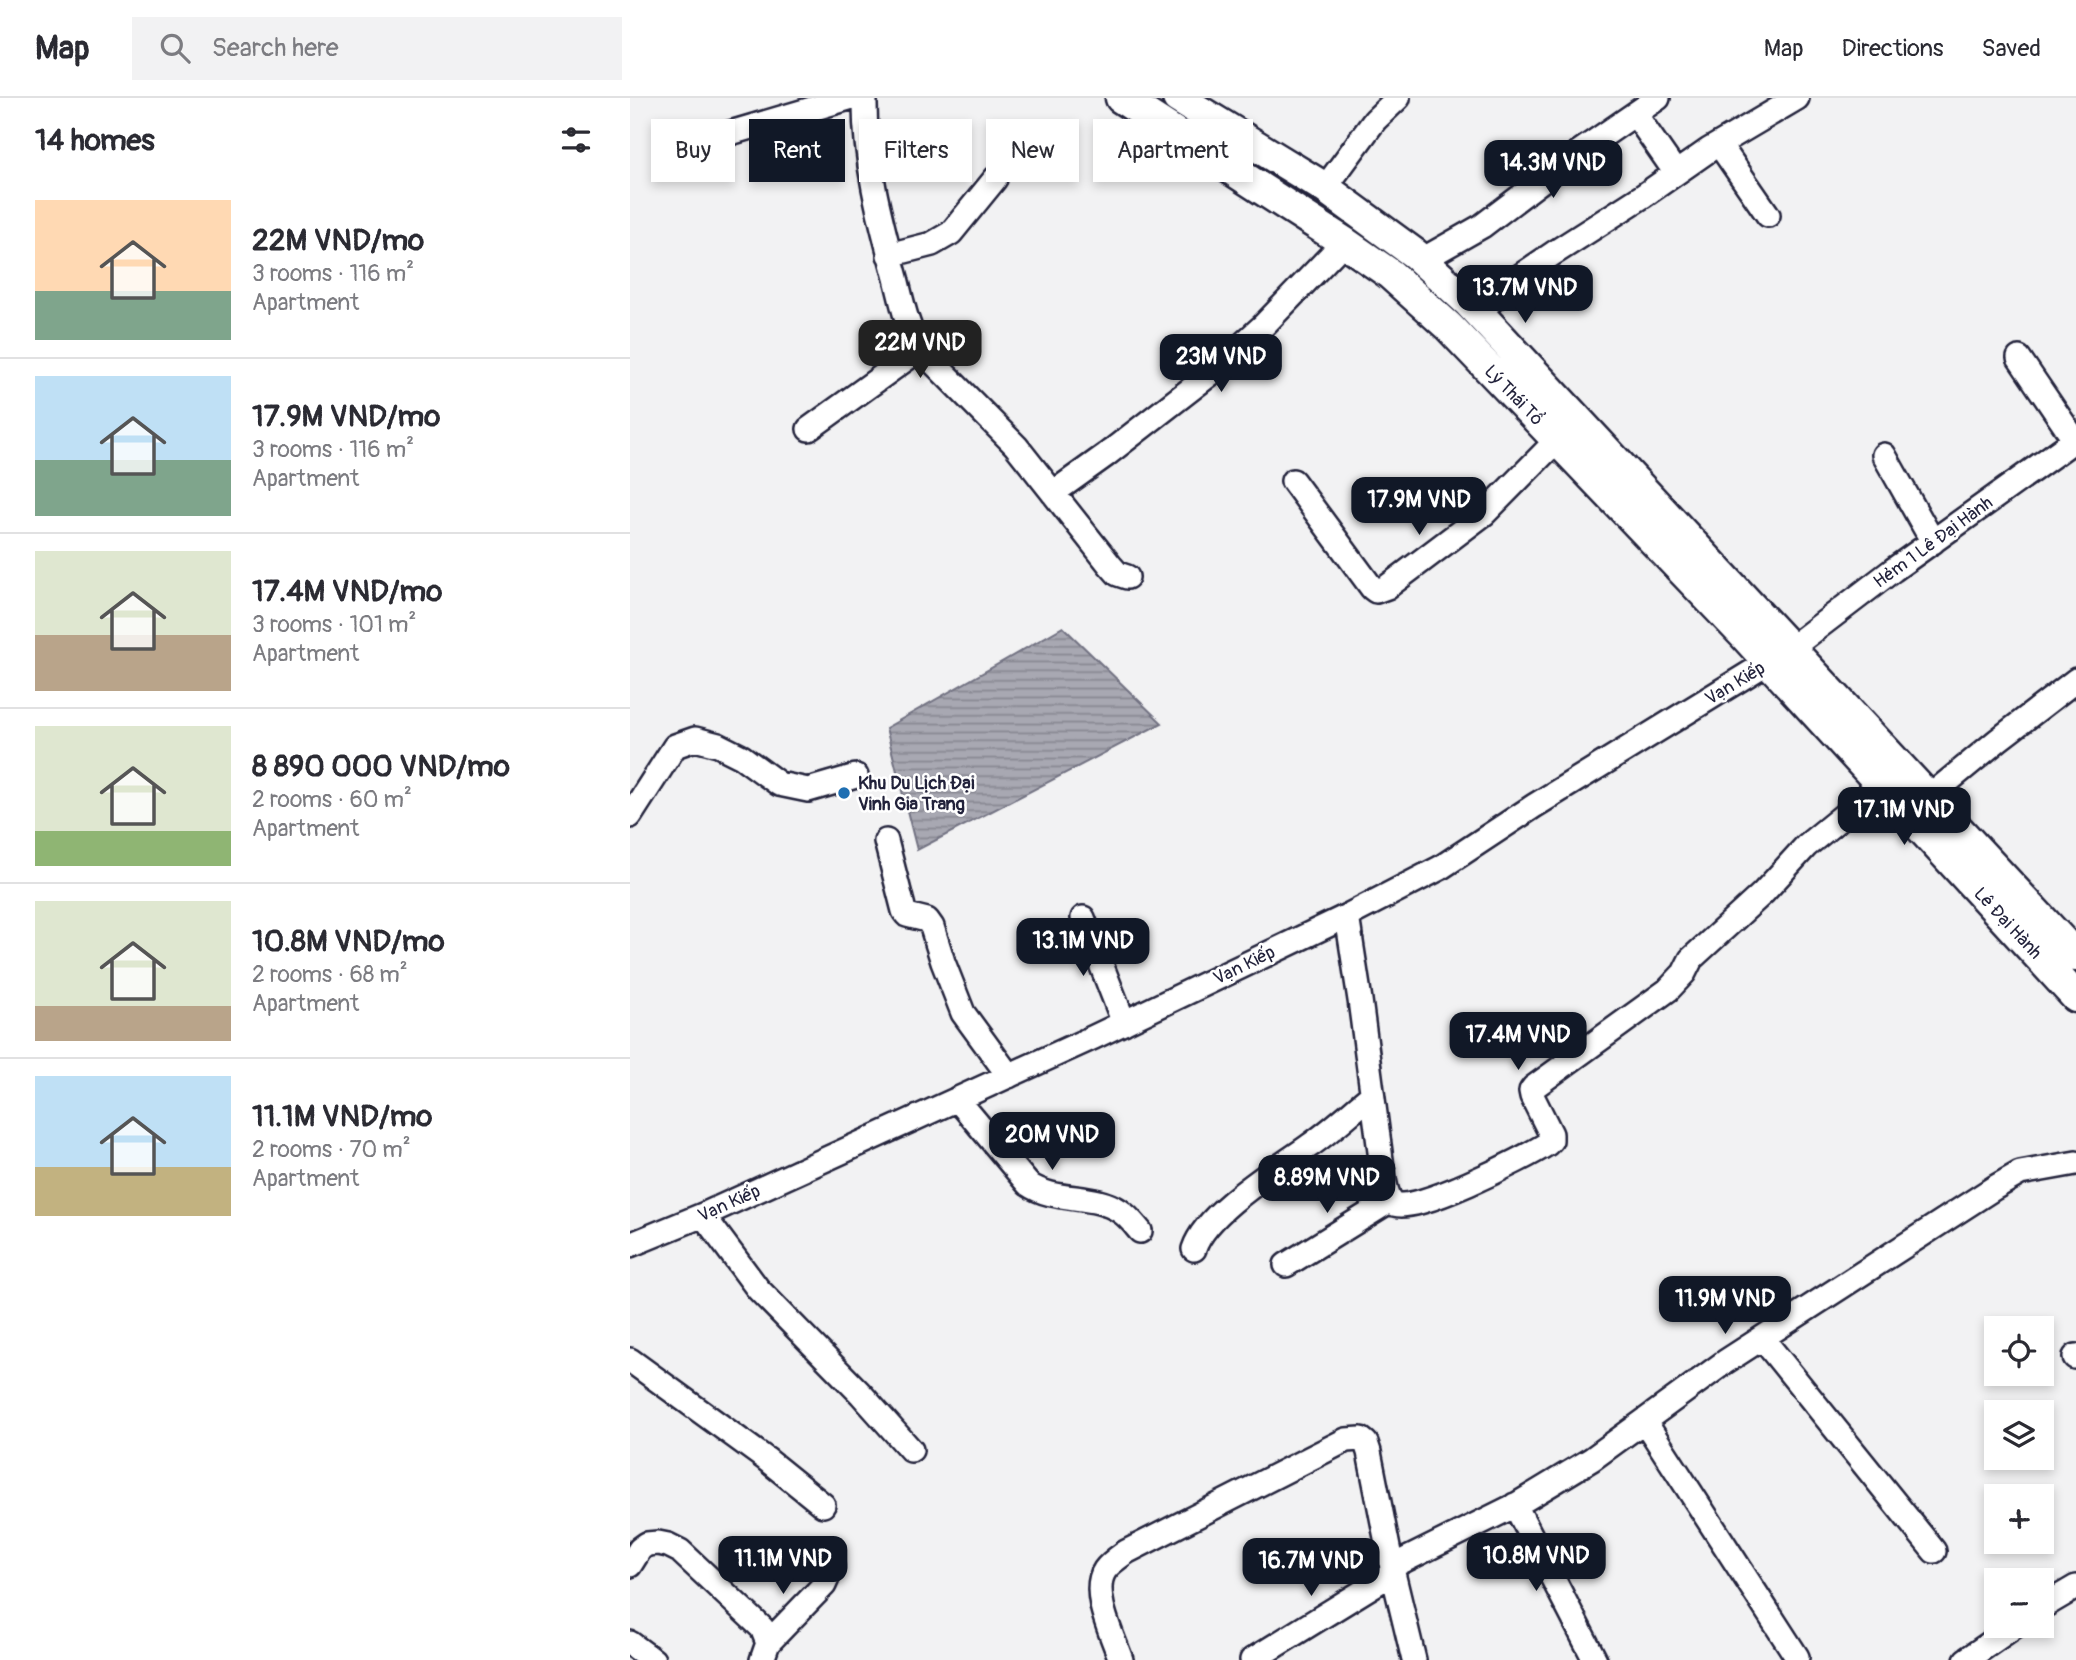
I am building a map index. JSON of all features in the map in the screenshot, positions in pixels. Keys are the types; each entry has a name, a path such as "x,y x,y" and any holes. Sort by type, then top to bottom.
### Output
{"main road":[{"name":"Lý Thái Tổ","path":"1121,98 1390,274 1448,326 1558,440 1780,655"},
{"name":"Lý Thái Tổ","path":"1178,98 1325,188 1422,260 1478,312 1780,655"},
{"name":"Lê Đại Hành","path":"1780,655 1881,785 2076,997"},
{"name":"Lê Đại Hành","path":"1780,655 1929,797 2076,956"}],"street":[{"path":"735,132 849,98"},
{"path":"865,98 868,157 889,255 910,330 920,349 1016,446 1110,565 1118,574 1127,577"},
{"path":"1325,188 1375,120 1398,98"},
{"path":"1422,260 1482,226 1578,153 1658,98"},
{"path":"1478,312 1523,274 1719,144 1797,98"},
{"path":"1635,114 1676,173"},
{"path":"1719,144 1768,215"},
{"path":"889,255 932,244 951,233 993,182"},
{"path":"1053,493 1216,369 1264,325 1344,242"},
{"path":"809,429 920,349"},
{"path":"2019,358 2076,440"},
{"path":"1293,481 1376,591 1387,587 1471,526 1558,440"},
{"name":"Hẻm 1 Lê Đại Hành","path":"1780,655 2076,440"},
{"path":"1884,455 1933,542"},
{"name":"Vạn Kiếp","path":"630,1245 703,1215 957,1100 1347,916 1440,868 1534,806 1780,655"},
{"path":"1929,797 2076,680"},
{"path":"630,816 675,746 695,739 718,745 742,757 779,783 808,790 856,776"},
{"path":"1347,916 1382,1167 1391,1200 1403,1207 1437,1198 1547,1144 1551,1140 1551,1134 1531,1090 1668,990 1684,973 1692,959 1763,893 1806,846 1881,785"},
{"path":"886,841 904,911 907,915 927,920 932,927 958,1004 980,1040 1009,1076"},
{"path":"1083,918 1124,1023"},
{"path":"1194,1249 1206,1228 1239,1196 1319,1139 1372,1095"},
{"path":"957,1100 1028,1184 1044,1192 1109,1205 1121,1211 1140,1231"},
{"path":"1252,1660 1393,1569 1515,1505 1592,1459 1696,1382 1923,1232 2020,1173 2076,1163"},
{"path":"1286,1265 1391,1200"},
{"path":"703,1215 758,1289 861,1394 911,1450"},
{"path":"1762,1338 1934,1551"},
{"path":"630,1360 766,1459 822,1505"},
{"path":"1645,1422 1797,1657"},
{"path":"1121,1660 1099,1588 1106,1569 1115,1560 1346,1440 1361,1439 1370,1452 1414,1660"},
{"path":"1515,1505 1595,1660"},
{"path":"630,1565 640,1549 647,1544 658,1543 680,1551 756,1620 765,1651"},
{"path":"765,1651 824,1585 832,1567"},
{"path":"2054,1600 2076,1587"},
{"path":"1966,1660 1998,1638"},
{"path":"630,1643 653,1660"}],"shaded area":[{"path":"1063,627 1162,723 917,850 886,728"}],"place":[{"name":"Khu Du Lịch Đại Vinh Gia Trang","path":"844,793"}]}
